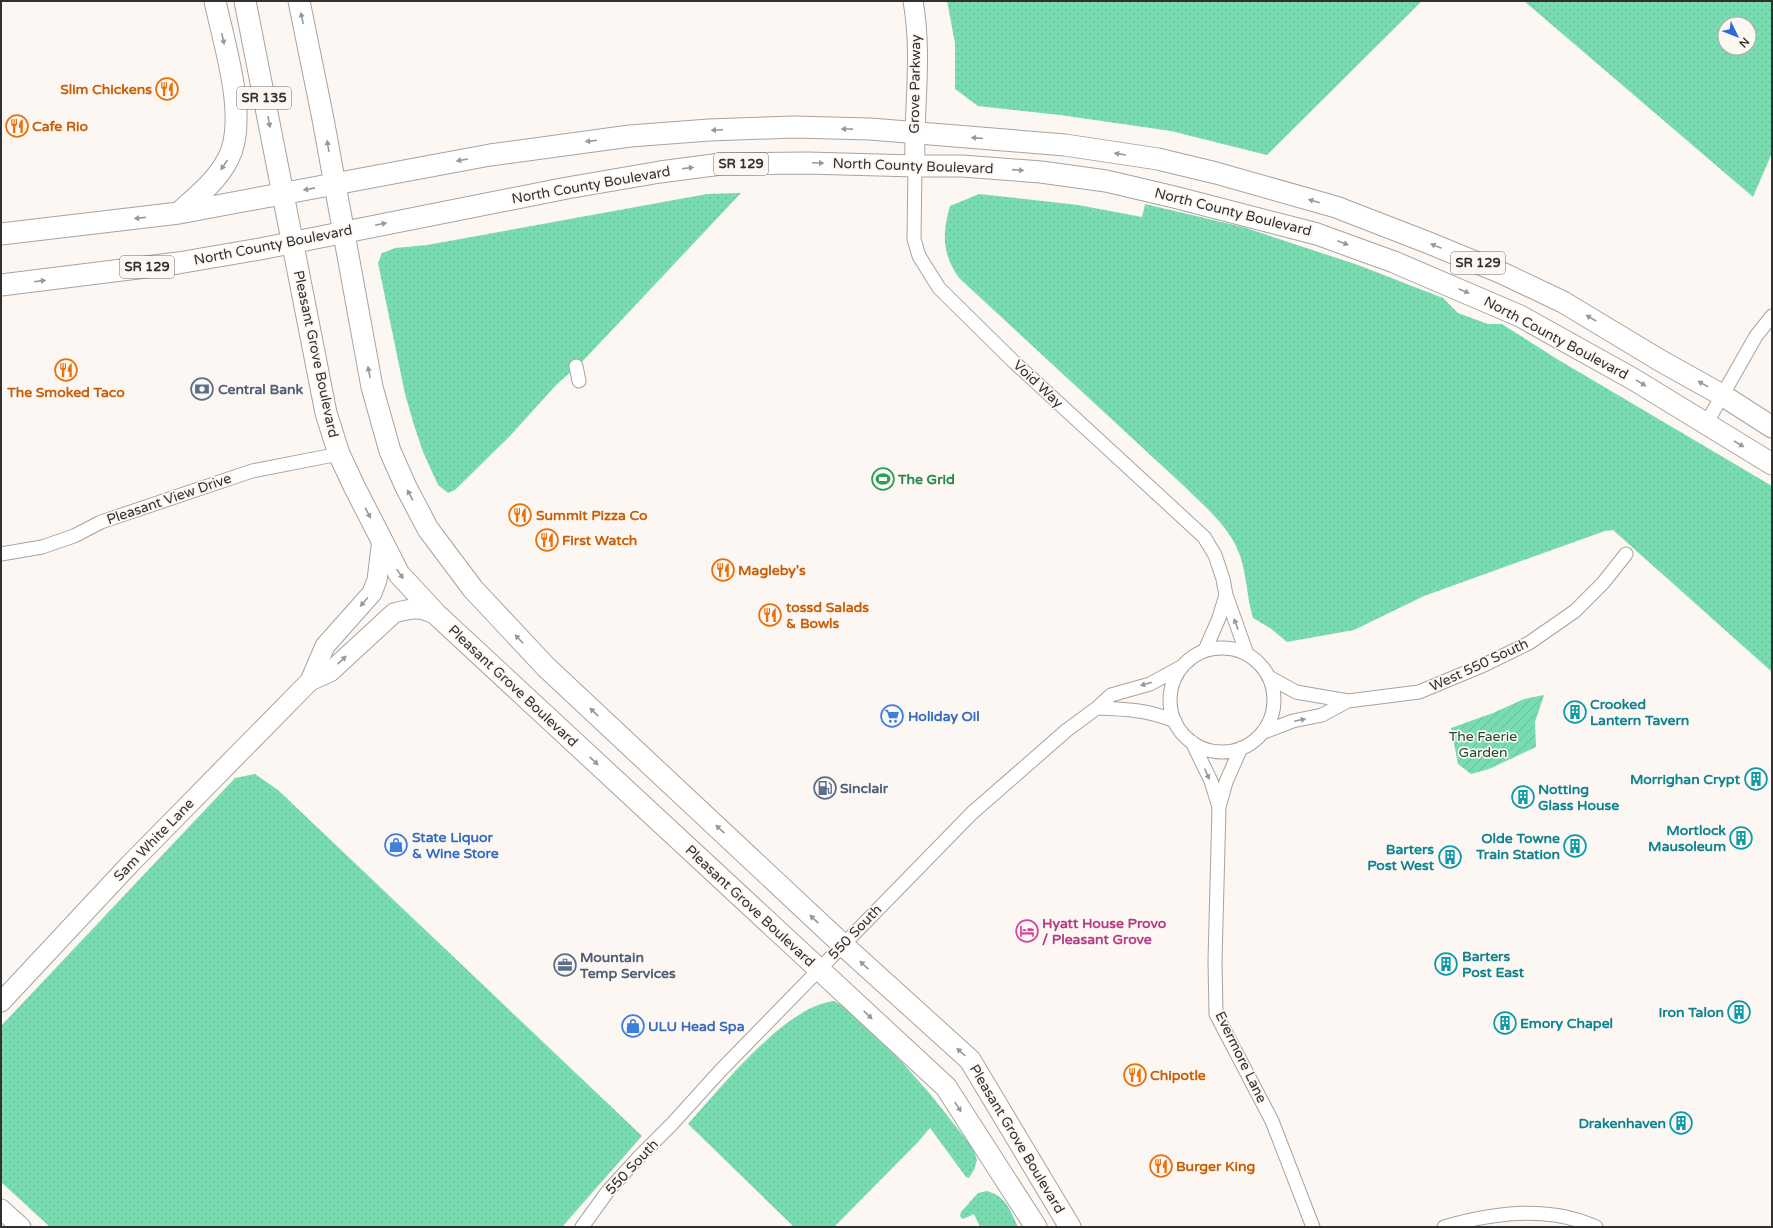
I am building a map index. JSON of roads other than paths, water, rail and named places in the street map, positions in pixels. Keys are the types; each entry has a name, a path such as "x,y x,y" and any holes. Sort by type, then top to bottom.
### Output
{"main road":[{"path":"179,213 214,179 228,161 236,134 235,95 215,1"},
{"name":"Pleasant Grove Boulevard","path":"245,1 326,413 339,454 399,574 437,615 946,1087 1036,1227"},
{"name":"Pleasant Grove Boulevard","path":"299,1 335,184 372,387 390,450 406,487 428,529 473,589 546,667 843,945 970,1060 1070,1227"},
{"name":"SR 129","path":"1,234 179,213 490,155 630,136 709,130 794,127 870,129 914,138 1065,145 1158,160 1216,173 1336,207 1502,273 1563,302 1661,361 1722,395 1772,427"},
{"name":"North County Boulevard","path":"1,285 178,263 575,187 660,172 721,164 807,162 915,166 962,166 1025,170 1106,181 1317,234 1451,286 1520,316 1627,375 1772,464"}],"street":[{"name":"Grove Parkway","path":"913,1 919,59 914,138"},
{"name":"Void Way","path":"914,138 914,239 919,256 939,288 1014,362 1204,537 1215,555 1223,579 1226,595 1247,654"},
{"path":"1706,424 1756,336 1772,316"},
{"path":"576,366 579,381"},
{"name":"Pleasant View Drive","path":"1,554 42,547 74,536 101,522 252,471 339,454"},
{"name":"Sam White Lane","path":"310,681 325,646 372,592 377,580 382,539"},
{"name":"West 550 South","path":"1348,701 1419,692 1484,666 1529,643 1575,611 1603,583 1626,554"},
{"path":"1205,650 1219,618 1226,595"},
{"name":"Sam White Lane","path":"1,1002 130,864 310,681 330,672 394,613 408,609 423,609 437,615"},
{"path":"1264,732 1272,716 1275,699 1269,677 1264,668 1252,656 1237,649 1220,647 1205,650 1192,657 1181,667 1173,681 1170,696 1171,712 1177,726 1187,739 1200,748 1216,752 1234,751 1250,744 1264,732 1293,721 1322,715 1348,701"},
{"name":"550 South","path":"582,1227 608,1191 672,1124 720,1070 972,813 1068,730 1098,708 1112,695 1150,684 1181,667"},
{"path":"1269,677 1296,692 1348,701"},
{"path":"1098,708 1141,710 1175,721"},
{"path":"1192,742 1211,781 1219,807"},
{"path":"1219,807 1226,782 1241,748"},
{"name":"Evermore Lane","path":"1219,807 1215,961 1216,1014 1272,1121 1313,1227"},
{"path":"1,1209 21,1227"},
{"path":"1444,1227 1472,1218 1499,1214 1525,1213 1548,1214 1569,1218 1596,1227"}],"place":[{"name":"Slim Chickens","path":"167,89"},
{"name":"Cafe Rio","path":"17,126"},
{"name":"The Smoked Taco","path":"66,370"},
{"name":"Central Bank","path":"202,389"},
{"name":"The Grid","path":"883,479"},
{"name":"Summit Pizza Co","path":"520,515"},
{"name":"First Watch","path":"547,540"},
{"name":"Magleby's","path":"723,570"},
{"name":"tossd Salads & Bowls","path":"770,615"},
{"name":"Crooked Lantern Tavern","path":"1575,712"},
{"name":"Holiday Oil","path":"892,716"},
{"name":"Morrighan Crypt","path":"1756,779"},
{"name":"Sinclair","path":"825,788"},
{"name":"Notting Glass House","path":"1523,797"},
{"name":"Mortlock Mausoleum","path":"1741,838"},
{"name":"State Liquor & Wine Store","path":"396,845"},
{"name":"Olde Towne Train Station","path":"1575,846"},
{"name":"Barters Post West","path":"1450,857"},
{"name":"Hyatt House Provo / Pleasant Grove","path":"1027,931"},
{"name":"Barters Post East","path":"1446,964"},
{"name":"Mountain Temp Services","path":"565,965"},
{"name":"Iron Talon","path":"1739,1012"},
{"name":"Emory Chapel","path":"1505,1023"},
{"name":"ULU Head Spa","path":"633,1026"},
{"name":"Chipotle","path":"1135,1075"},
{"name":"Drakenhaven","path":"1681,1123"},
{"name":"Burger King","path":"1161,1166"}],"park label":[{"name":"The Faerie Garden","path":"1483,744"}]}
